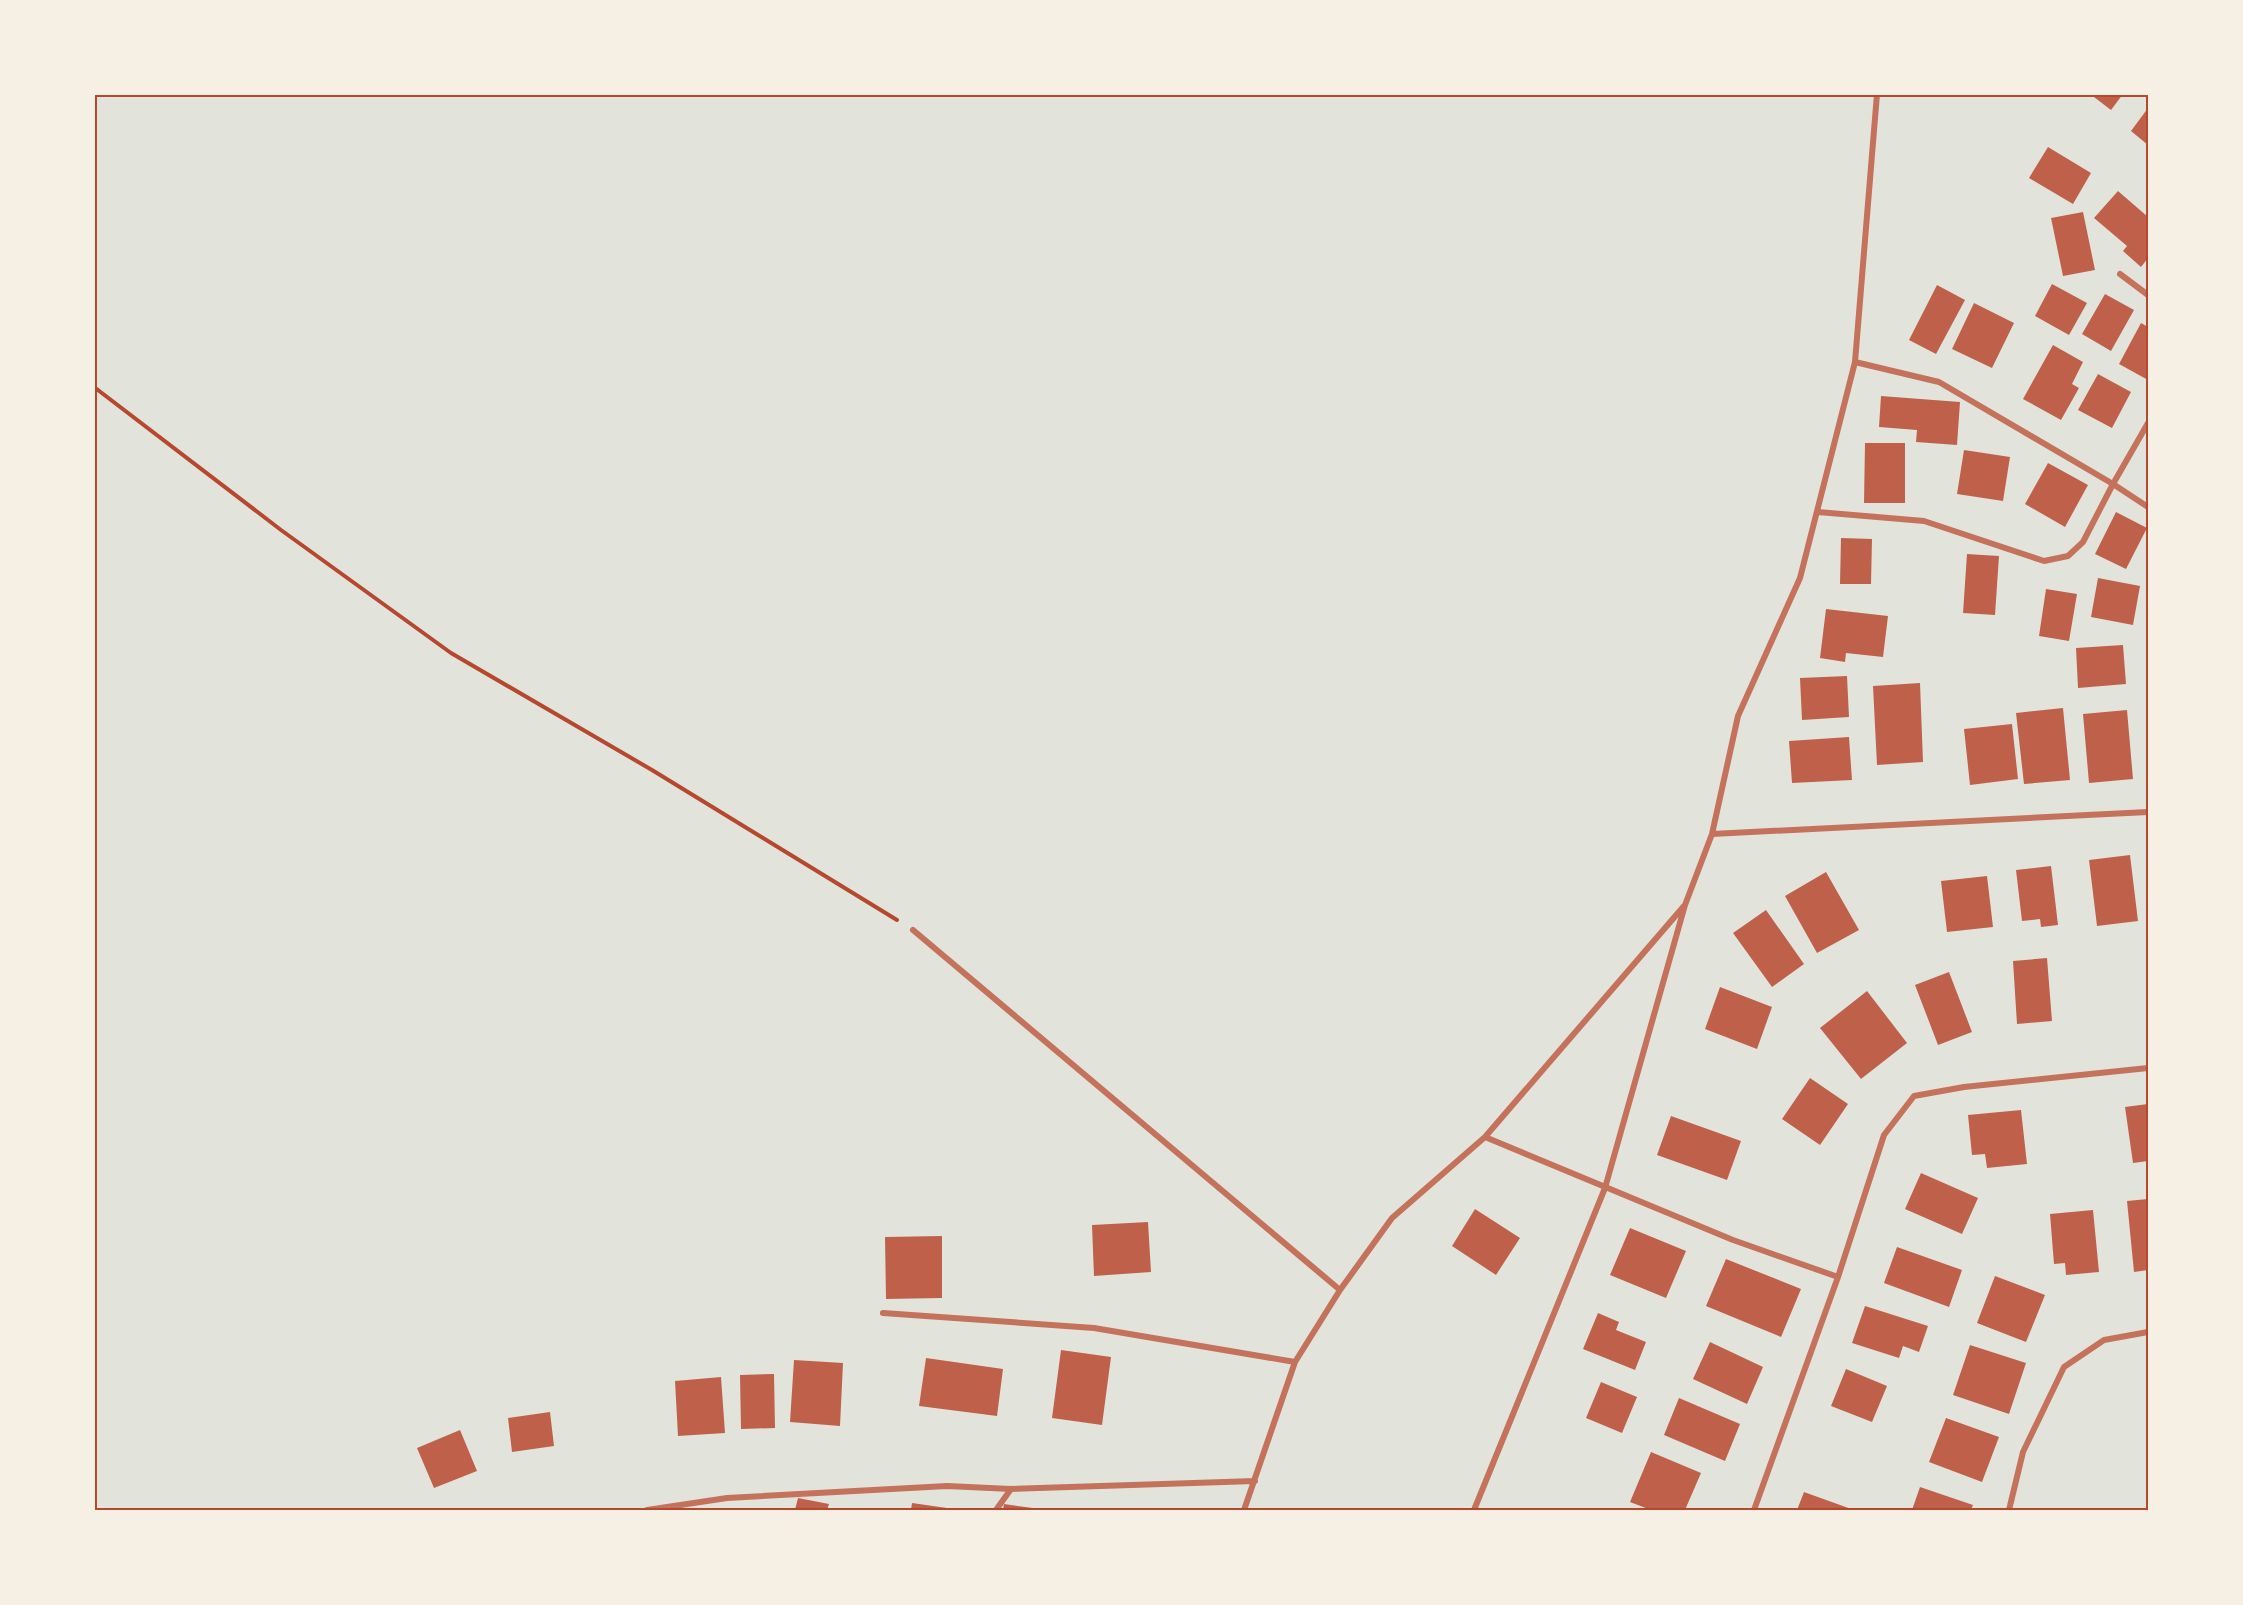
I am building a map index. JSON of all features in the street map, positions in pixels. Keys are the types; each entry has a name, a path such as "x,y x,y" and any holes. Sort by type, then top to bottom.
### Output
{"street":[{"path":"1474,1510 1605,1188 1685,905 1712,834 1738,716 1800,578 1855,362 1877,94"},
{"path":"2120,274 2148,295"},
{"path":"1855,362 1939,382 2148,507"},
{"path":"1818,512 1924,521 2044,561 2068,556 2083,542 2148,423"},
{"path":"1712,834 2148,812"},
{"path":"1244,1510 1295,1362 1340,1290 1392,1218 1485,1137 1685,905"},
{"path":"913,930 1340,1290"},
{"path":"1754,1510 1838,1276 1884,1135 1914,1096 1964,1087 2148,1068"},
{"path":"1485,1137 1733,1240 1838,1276"},
{"path":"883,1313 1094,1328 1295,1362"},
{"path":"2009,1510 2023,1452 2064,1367 2104,1340 2148,1332"},
{"path":"646,1510 728,1498 947,1486 1011,1489 1255,1481"},
{"path":"996,1510 1011,1489"}],"path":[{"path":"94,387 281,530 451,653 652,770 913,930"}],"shaded area":[{"path":"94,95 2148,95 2148,1510 95,1510"}],"building":[{"path":"2090,94 2123,94 2111,110"},
{"path":"2148,108 2148,145 2131,131"},
{"path":"2048,147 2091,173 2073,204 2029,178"},
{"path":"2118,191 2148,217 2148,258 2141,267 2123,251 2127,246 2094,218"},
{"path":"2083,212 2095,270 2063,276 2051,218"},
{"path":"2052,284 2087,303 2069,335 2035,316"},
{"path":"1937,285 1965,300 1936,354 1909,340"},
{"path":"2105,294 2134,310 2111,351 2082,334"},
{"path":"1974,303 2014,323 1992,368 1952,349"},
{"path":"2141,323 2148,327 2148,380 2119,364"},
{"path":"2053,345 2083,362 2072,384 2079,388 2061,420 2023,399"},
{"path":"2098,374 2131,392 2112,428 2078,410"},
{"path":"1881,396 1960,402 1957,445 1916,442 1917,430 1879,427"},
{"path":"1865,443 1905,443 1905,503 1864,503"},
{"path":"1964,450 2010,457 2003,501 1957,494"},
{"path":"2048,463 2088,485 2065,527 2025,504"},
{"path":"2116,512 2147,528 2126,569 2095,554"},
{"path":"1841,538 1872,539 1871,584 1840,584"},
{"path":"1967,554 1999,556 1995,615 1963,613"},
{"path":"2098,578 2140,586 2133,625 2091,617"},
{"path":"2046,589 2077,594 2069,641 2039,636"},
{"path":"1826,609 1888,616 1883,657 1846,653 1845,662 1820,658"},
{"path":"2123,645 2126,684 2078,688 2076,648"},
{"path":"1847,676 1849,717 1802,720 1800,678"},
{"path":"1920,683 1923,762 1877,765 1873,686"},
{"path":"2063,708 2070,780 2024,784 2016,713"},
{"path":"2127,710 2133,779 2089,783 2083,714"},
{"path":"2012,724 2018,779 1970,785 1964,729"},
{"path":"1849,737 1852,780 1792,783 1789,741"},
{"path":"2130,855 2138,921 2097,926 2089,860"},
{"path":"2051,866 2058,925 2041,927 2040,919 2022,921 2016,870"},
{"path":"1826,872 1859,930 1817,953 1785,896"},
{"path":"1987,876 1993,927 1947,932 1941,881"},
{"path":"1766,910 1804,964 1772,987 1733,933"},
{"path":"2047,958 2052,1021 2017,1024 2013,961"},
{"path":"1949,972 1972,1032 1938,1045 1915,985"},
{"path":"1720,987 1772,1007 1757,1049 1705,1029"},
{"path":"1867,991 1907,1043 1861,1079 1820,1028"},
{"path":"1810,1078 1848,1104 1820,1145 1782,1119"},
{"path":"2148,1104 2148,1161 2133,1163 2125,1107"},
{"path":"2021,1110 2027,1164 1987,1168 1985,1154 1972,1155 1968,1115"},
{"path":"1671,1116 1741,1141 1727,1180 1657,1155"},
{"path":"1921,1173 1978,1198 1962,1234 1905,1209"},
{"path":"2148,1199 2148,1270 2134,1272 2127,1201"},
{"path":"1475,1209 1520,1238 1496,1275 1452,1246"},
{"path":"2093,1210 2099,1272 2066,1275 2065,1263 2054,1264 2050,1214"},
{"path":"1148,1222 1151,1272 1094,1276 1092,1225"},
{"path":"1630,1228 1686,1251 1666,1298 1610,1275"},
{"path":"942,1236 942,1298 886,1299 885,1237"},
{"path":"1897,1247 1962,1270 1949,1307 1884,1283"},
{"path":"1726,1259 1801,1289 1781,1337 1706,1306"},
{"path":"1995,1276 2045,1295 2026,1342 1977,1323"},
{"path":"1865,1306 1928,1326 1919,1352 1903,1346 1899,1358 1852,1343"},
{"path":"1598,1313 1619,1322 1616,1330 1646,1342 1635,1370 1583,1349"},
{"path":"1710,1342 1763,1367 1747,1404 1693,1379"},
{"path":"1970,1345 2026,1363 2009,1414 1953,1395"},
{"path":"1061,1350 1111,1357 1102,1425 1052,1418"},
{"path":"926,1358 1003,1369 997,1416 919,1406"},
{"path":"794,1360 843,1363 840,1426 790,1422"},
{"path":"1846,1369 1887,1386 1872,1422 1831,1406"},
{"path":"774,1374 775,1428 741,1429 740,1375"},
{"path":"721,1377 725,1433 678,1436 675,1381"},
{"path":"1601,1382 1637,1397 1622,1433 1586,1418"},
{"path":"1679,1398 1740,1424 1725,1461 1664,1435"},
{"path":"550,1412 554,1446 512,1452 508,1418"},
{"path":"1946,1418 1999,1437 1982,1482 1929,1462"},
{"path":"460,1430 477,1471 434,1488 417,1448"},
{"path":"1651,1452 1701,1473 1685,1510 1651,1510 1630,1502"},
{"path":"1920,1487 1973,1505 1971,1510 1912,1510"},
{"path":"1804,1492 1854,1510 1797,1510"},
{"path":"798,1498 829,1504 827,1510 795,1510"},
{"path":"912,1503 947,1508 947,1510 911,1510"},
{"path":"1004,1504 1040,1509 1040,1510 1003,1510"}]}
